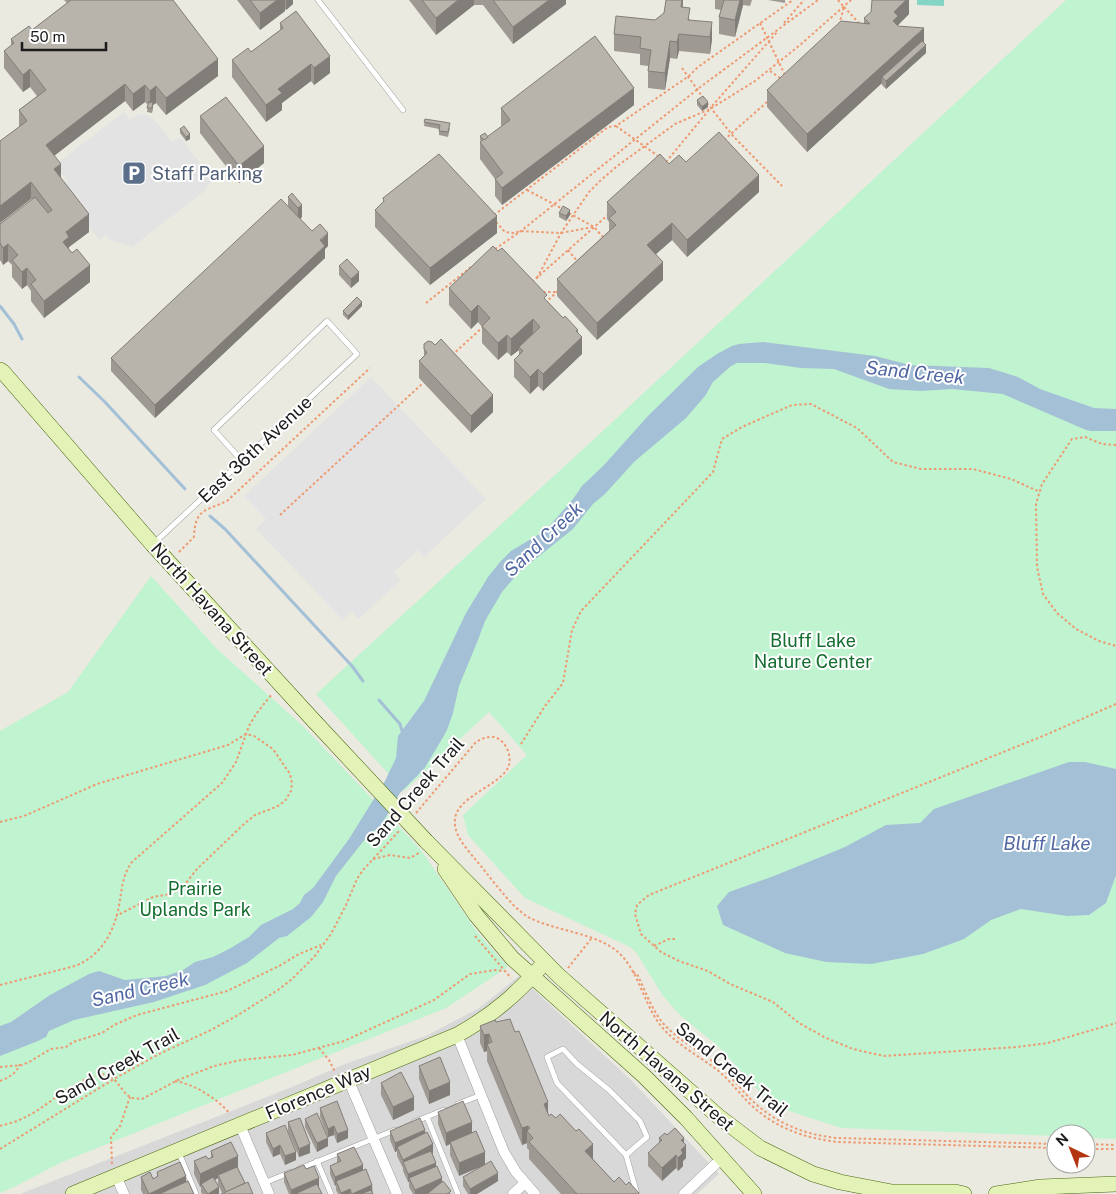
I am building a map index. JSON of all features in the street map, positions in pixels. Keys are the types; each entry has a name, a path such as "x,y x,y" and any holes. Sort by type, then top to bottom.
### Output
{"main road":[{"name":"North Havana Street","path":"1,367 153,545 315,722 424,846 490,933 512,958 644,1076 686,1118 754,1194"},
{"name":"North Havana Street","path":"424,846 453,866 546,962 746,1139 772,1155 812,1174 860,1187 892,1192 955,1192 964,1194"},
{"name":"Florence Way","path":"73,1194 457,1035 496,1011 546,962"},
{"path":"996,1194 1067,1190 1116,1184"}],"street":[{"path":"457,1035 504,1152 516,1172 535,1194"},
{"path":"348,1079 397,1194"},
{"path":"240,1125 269,1194"},
{"path":"684,1194 722,1158"},
{"path":"116,1176 124,1194"},
{"path":"513,1194 525,1183"}],"lane":[{"path":"318,0 403,110"},
{"name":"East 36th Avenue","path":"153,545 357,354 327,321 214,430 242,461"},
{"path":"626,1155 647,1137 640,1121 563,1049 547,1057 557,1083 626,1155 637,1194"},
{"path":"409,1124 481,1095"},
{"path":"427,1117 458,1194"},
{"path":"264,1183 400,1127"},
{"path":"178,1151 196,1194"},
{"path":"317,1161 331,1194"}],"path":[{"path":"594,227 561,232 505,232 497,224 493,214 608,127 616,126 689,76 698,67 793,0"},
{"path":"666,162 804,0"},
{"path":"493,250 520,231 699,88 818,0"},
{"path":"838,0 861,26"},
{"path":"537,278 572,215 600,181 675,124 728,99 779,63 851,0"},
{"path":"837,32 844,7"},
{"path":"760,23 785,76"},
{"path":"682,68 699,88 710,109 731,134 782,186"},
{"path":"769,70 782,78"},
{"path":"725,140 767,102"},
{"path":"616,126 659,157"},
{"path":"526,190 594,227 605,239"},
{"path":"531,284 609,214"},
{"path":"568,250 578,262"},
{"path":"426,303 472,267"},
{"path":"542,306 564,286"},
{"path":"538,292 557,292"},
{"path":"452,355 483,327"},
{"path":"179,552 194,537 195,524 202,513 212,506 228,501 370,368"},
{"path":"280,515 423,382"},
{"path":"521,744 545,706 563,683 572,630 581,611 713,472 722,440 742,427 792,405 811,404 857,428 893,462 921,469 973,469 1011,479 1040,492"},
{"path":"1116,445 1102,444 1085,437 1072,439 1042,484 1036,504 1038,567 1044,594 1057,613 1076,629 1099,641 1116,646"},
{"path":"0,985 56,972 84,962 97,952 103,945 116,916 123,877 132,862 222,783 236,762 246,734 256,714 274,692"},
{"path":"1116,704 1034,740 649,895 637,905 635,914 641,934 661,952 679,961 708,971 730,984 774,1002 799,1023 826,1038 853,1049 884,1056 1017,1047 1048,1043 1116,1023"},
{"path":"0,822 24,816 97,784 228,745 246,734 254,736 272,749 290,774 291,791 285,801 276,807 255,815 244,824 198,869 182,888 170,894 153,897 116,916"},
{"name":"Sand Creek Trail","path":"412,818 476,742 486,737 494,737 501,741 507,749 510,758 508,766 503,774 459,809 455,819 460,839 515,906 526,915 538,922 591,939 614,949 620,954 632,971 648,1006 662,1028 724,1075 759,1112 782,1128 799,1135 838,1142 1046,1148"},
{"name":"Sand Creek Trail","path":"0,1149 114,1079 157,1055 211,1030 278,990 303,968 324,944 339,921 357,879 399,832"},
{"path":"373,859 390,855 410,858 424,846"},
{"path":"568,968 591,939"},
{"path":"654,946 669,939 676,939"},
{"path":"0,1067 20,1064 35,1059 51,1050 66,1047 73,1042 102,1033 114,1025 137,1015 228,991 298,954 324,944"},
{"path":"0,1126 20,1120 80,1081 98,1075 108,1074 130,1098 142,1100 175,1081 202,1070 227,1063 292,1055 356,1036 442,996 470,974 494,970 504,971 507,974"},
{"path":"632,971 638,974 656,1012 669,1029 693,1049 720,1067 767,1114 793,1128 816,1135 837,1138 1046,1144"},
{"path":"319,1048 329,1060 336,1074 348,1079"},
{"path":"0,1081 17,1071 20,1064"},
{"path":"175,1081 187,1084 208,1096 226,1110 240,1125"},
{"path":"116,1176 112,1165 111,1136 120,1126 130,1098"},
{"path":"1096,1145 1116,1145"},
{"path":"1096,1149 1116,1149"}],"shaded area":[{"path":"917,0 944,0 944,6 917,5"},
{"name":"Staff Parking","path":"124,112 129,119 140,114 148,115 159,125 172,142 180,137 213,180 207,186 207,189 132,247 112,241 106,235 99,240 60,189 68,182 55,165"},
{"path":"371,377 486,499 424,557 418,550 394,572 401,580 359,619 352,612 343,620 256,529 266,519 244,496"},
{"path":"519,976 632,1081 719,1174 697,1194 20,1194 292,1087 345,1064 426,1036 479,1008"}],"green space":[{"name":"Bluff Lake Nature Center","path":"1066,0 1116,0 1116,1139 1096,1138 1096,1124 1046,1124 1046,1136 841,1128 783,1109 774,1104 756,1088 718,1046 681,1016 663,996 636,952 630,947 525,898 468,835 463,815 527,755 489,712 404,791 316,694 592,441"},
{"name":"Prairie Uplands Park","path":"151,576 217,649 303,726 421,850 477,932 508,967 446,1008 60,1163 0,1193 0,731 68,692"}],"water":[{"name":"Sand Creek","path":"763,342 875,356 910,365 989,368 1018,377 1040,389 1094,408 1116,409 1116,431 1086,430 1003,394 952,389 921,391 889,389 834,369 801,368 765,363 737,363 731,366 713,382 705,396 686,418 634,462 605,494 593,504 573,529 518,573 502,592 485,621 459,686 453,713 442,739 424,769 400,793 380,827 369,834 336,876 323,902 311,917 287,936 279,938 247,963 205,985 154,1002 74,1020 49,1031 46,1037 38,1041 0,1056 0,1026 11,1022 50,995 89,974 99,971 125,980 166,976 229,949 249,937 261,925 293,909 300,903 304,895 313,888 349,839 385,781 396,758 398,736 424,701 466,613 488,577 500,562 511,551 546,530 582,486 604,465 648,416 698,367 732,346"},
{"name":"Bluff Lake","path":"1069,762 1085,762 1116,769 1116,875 1106,903 1089,915 1067,916 1021,909 991,920 964,939 923,954 871,964 826,962 785,953 723,925 717,906 729,892 845,847 886,825 920,823 934,809"}],"building":[{"path":"71,0 173,0 218,59 166,98 156,86 150,91 145,85 133,94 125,84 46,145 61,164 54,169 89,214 66,232 69,237 63,242 72,253 77,249 90,265 44,301 31,284 36,280 27,268 22,272 12,260 18,255 8,244 3,248 0,243 0,224 35,197 48,213 52,210 31,182 0,206 0,141 27,121 19,110 46,90 30,69 23,75 4,51 14,43 11,39 29,26 32,30"},
{"path":"250,0 277,0 260,13"},
{"path":"422,0 458,0 436,18"},
{"path":"493,0 549,0 513,27"},
{"path":"666,0 682,0 681,7 690,8 688,20 712,22 710,37 679,34 677,42 670,41 665,73 648,71 651,50 640,48 641,37 614,34 616,16 655,20 664,13"},
{"path":"724,0 740,0 735,20 719,17"},
{"path":"872,0 906,0 894,12 898,16 893,21 898,26 924,28 807,134 767,90 841,21 870,24 864,18 871,12"},
{"path":"296,11 330,56 314,68 311,64 278,89 282,93 266,105 232,60 248,48 251,52 283,28 280,23"},
{"path":"595,36 634,88 502,188 495,179 503,173 480,142 510,120 501,108"},
{"path":"922,41 926,45 886,81 882,77"},
{"path":"703,96 708,102 702,107 697,100"},
{"path":"226,97 264,146 239,166 200,116"},
{"path":"149,101 150,103 153,101 152,108 147,108"},
{"path":"425,119 450,123 448,132 439,131 440,125 424,122"},
{"path":"184,126 190,134 186,137 180,129"},
{"path":"719,132 759,175 687,240 672,223 647,245 663,262 597,323 557,279 616,225 609,218 616,212 607,202 660,154 669,164 679,155 686,162"},
{"path":"485,133 488,137 484,140 480,136"},
{"path":"439,154 497,216 430,268 375,210 384,201 383,198"},
{"path":"292,193 302,205 298,208 288,197"},
{"path":"281,199 312,231 320,224 328,233 320,240 325,246 155,405 111,358"},
{"path":"563,206 570,210 566,216 559,213"},
{"path":"493,246 498,251 502,248 547,295 544,298 563,318 565,316 582,337 543,374 538,369 530,377 514,360 523,351 519,347 540,327 533,319 511,339 507,335 498,343 482,326 490,318 478,305 471,312 449,288"},
{"path":"347,259 359,272 351,279 339,266"},
{"path":"357,297 362,302 348,316 343,311"},
{"path":"441,339 493,395 471,416 419,361 427,353 424,349 424,344 428,341 435,345"},
{"path":"510,1019 515,1032 519,1031 548,1102 544,1104 549,1116 551,1114 556,1118 560,1114 576,1131 579,1129 593,1144 585,1151 614,1182 619,1177 626,1185 629,1182 638,1194 577,1194 529,1142 533,1138 527,1131 530,1128 528,1126 522,1128 487,1044 492,1042 489,1034 484,1035 480,1026 495,1020 496,1022"},
{"path":"440,1057 450,1082 429,1091 419,1066"},
{"path":"401,1072 414,1097 393,1107 381,1083"},
{"path":"337,1101 348,1130 337,1134 334,1126 328,1129 320,1108"},
{"path":"463,1101 472,1122 446,1133 438,1112"},
{"path":"317,1113 328,1138 317,1143 305,1119"},
{"path":"300,1118 310,1144 299,1149 288,1122"},
{"path":"420,1118 425,1130 395,1143 390,1131"},
{"path":"285,1125 296,1152 285,1156 280,1145 273,1149 266,1133"},
{"path":"675,1128 684,1138 681,1140 686,1145 681,1150 683,1153 678,1158 676,1155 662,1168 648,1153 662,1140 659,1138 665,1133 667,1135"},
{"path":"476,1131 485,1152 459,1163 450,1142"},
{"path":"427,1132 433,1144 403,1160 397,1147"},
{"path":"231,1142 238,1156 200,1174 194,1161 206,1156 208,1159 213,1157 211,1151"},
{"path":"354,1147 363,1165 335,1177 330,1166 341,1161 337,1154"},
{"path":"431,1151 436,1163 408,1174 403,1162"},
{"path":"491,1161 498,1173 470,1189 463,1177"},
{"path":"180,1162 186,1176 149,1194 141,1177 150,1172 153,1179 158,1176 157,1172"},
{"path":"304,1165 306,1169 314,1166 319,1178 291,1190 284,1173"},
{"path":"437,1166 442,1178 415,1190 409,1178"},
{"path":"237,1167 245,1183 226,1192 218,1175"},
{"path":"366,1169 372,1185 352,1194 350,1189 341,1193 336,1181"},
{"path":"213,1177 219,1187 208,1194 201,1184"},
{"path":"188,1181 194,1194 159,1194"},
{"path":"443,1181 451,1191 447,1194 427,1194"},
{"path":"248,1182 253,1194 221,1194"},
{"path":"317,1184 322,1194 297,1194 297,1193"},
{"path":"371,1190 373,1194 361,1194"}],"waterway":[{"path":"0,306 14,324 22,339"},
{"path":"79,377 105,402 185,489"},
{"path":"210,516 225,529 352,666 363,681"},
{"path":"379,700 400,724 403,734"}],"place":[{"name":"Staff Parking","path":"134,173"}]}
